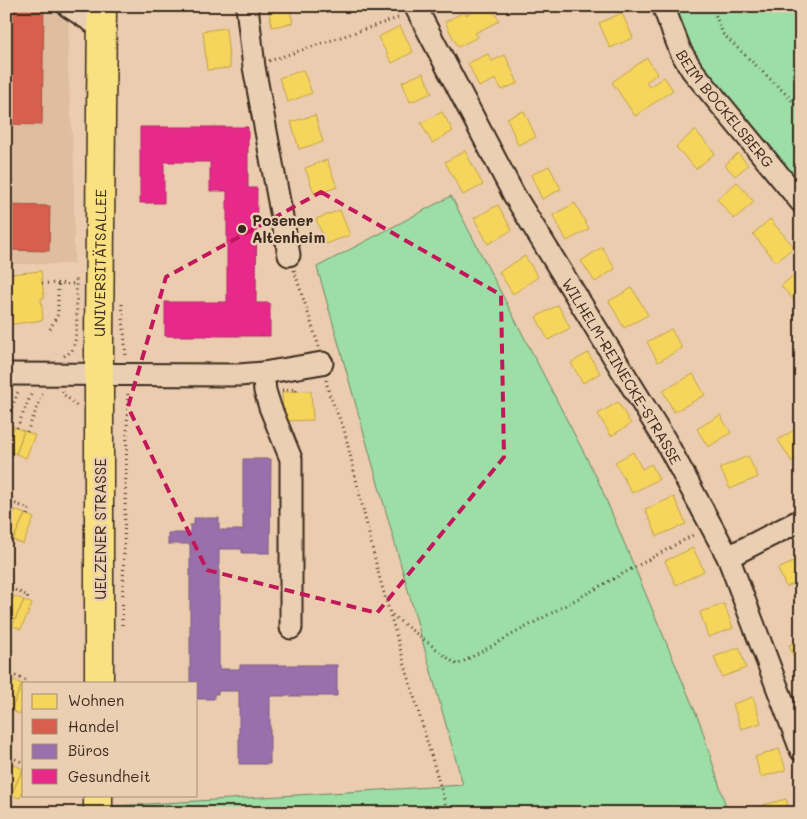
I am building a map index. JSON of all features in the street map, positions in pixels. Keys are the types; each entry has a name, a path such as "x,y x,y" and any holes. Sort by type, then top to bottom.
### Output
{"main road":[{"name":"UNIVERSITÄTSALLEE","path":"99,375 102,17"},
{"name":"UELZENER STRASSE","path":"99,375 99,682"},
{"path":"98,796 98,813"}],"street":[{"path":"68,6 102,17"},
{"path":"247,6 254,67 289,255"},
{"name":"BEIM BOCKELSBERG","path":"663,6 681,52 692,70 801,202"},
{"name":"WILHELM-REINECKE-STRASSE","path":"417,9 514,195 665,440 728,557 801,750"},
{"path":"13,382 99,375 239,375 264,373 322,363"},
{"path":"264,373 265,391 270,407 291,459 291,628"},
{"path":"728,557 801,520"}],"path":[{"path":"712,6 724,34 790,98 801,112"},
{"path":"254,67 417,9"},
{"path":"289,255 317,339 329,394 344,429 379,576 448,813"},
{"path":"42,284 99,284"},
{"path":"50,329 58,314 58,284"},
{"path":"6,422 13,382"},
{"path":"17,428 33,390"},
{"path":"27,432 44,390"},
{"path":"122,628 127,419"},
{"path":"7,506 8,501 30,509 27,515"},
{"path":"18,511 20,505"},
{"path":"391,615 457,665 710,526"},
{"path":"7,593 8,587 28,596 26,601"},
{"path":"17,597 19,592"},
{"path":"7,673 26,682"},
{"path":"16,681 17,677"},
{"path":"7,757 22,762"},
{"path":"15,766 17,760"}],"highlighted area":[{"path":"321,192 501,295 504,457 377,613 207,570 128,407 166,277"}],"shaded area":[{"path":"6,6 69,6 68,71 74,168 74,264 6,264"}],"green space":[{"path":"673,6 801,6 801,188 692,56"},
{"path":"451,196 597,478 700,723 728,813 114,813 114,806 463,785 317,267"}],"building: Wohnen":[{"path":"268,6 289,6 293,23 272,27"},
{"path":"357,6 377,6 362,14"},
{"path":"470,6 491,6 499,21 475,33 478,37 458,47 445,22 464,12 466,15 473,11"},
{"path":"622,13 633,38 610,48 599,23"},
{"path":"400,26 413,52 392,63 378,37"},
{"path":"226,28 230,68 207,70 203,31"},
{"path":"488,54 492,61 505,55 518,83 502,90 496,79 479,87 468,63"},
{"path":"647,58 657,74 646,82 649,87 664,77 673,90 635,116 612,82"},
{"path":"303,70 312,93 288,102 279,78"},
{"path":"423,73 432,93 410,102 402,82"},
{"path":"524,111 536,137 518,145 507,118"},
{"path":"442,112 453,131 432,143 421,123"},
{"path":"315,115 323,142 299,149 291,122"},
{"path":"695,130 715,153 696,169 676,147"},
{"path":"465,151 483,185 463,195 445,162"},
{"path":"738,153 748,165 735,176 725,165"},
{"path":"327,160 337,187 315,195 305,168"},
{"path":"549,166 561,189 542,199 531,175"},
{"path":"737,182 754,202 734,219 717,199"},
{"path":"575,203 589,229 567,241 553,215"},
{"path":"498,205 512,230 488,244 474,218"},
{"path":"340,210 350,235 326,244 316,219"},
{"path":"770,219 794,247 776,262 753,234"},
{"path":"602,247 615,269 595,282 581,261"},
{"path":"525,256 538,277 513,294 499,272"},
{"path":"801,269 801,300 797,303 781,286"},
{"path":"41,271 44,298 41,298 43,320 6,325 6,300 12,299 9,274"},
{"path":"632,288 648,315 624,328 609,301"},
{"path":"558,305 570,328 548,340 536,317"},
{"path":"671,329 682,348 658,362 647,342"},
{"path":"588,353 600,373 583,383 571,363"},
{"path":"693,374 705,395 674,412 663,391"},
{"path":"311,391 313,420 283,421 282,392"},
{"path":"618,402 631,424 611,436 598,414"},
{"path":"720,415 731,433 708,447 697,429"},
{"path":"6,424 14,427 6,446"},
{"path":"801,426 801,456 792,462 778,440"},
{"path":"14,427 24,431 16,454 6,450"},
{"path":"24,431 35,435 26,458 16,454"},
{"path":"633,452 642,469 651,464 659,479 632,493 615,462"},
{"path":"748,456 758,477 730,489 720,468"},
{"path":"674,497 686,524 657,536 645,509"},
{"path":"6,506 15,510 6,530"},
{"path":"15,510 25,514 13,540 6,537 6,530"},
{"path":"25,514 34,518 23,544 13,540"},
{"path":"693,548 704,571 676,585 665,561"},
{"path":"798,560 801,567 801,581 786,587 778,569"},
{"path":"6,592 14,596 6,614"},
{"path":"14,596 24,600 12,626 6,623 6,614"},
{"path":"24,600 32,604 21,629 12,626"},
{"path":"724,604 733,628 708,637 700,612"},
{"path":"801,641 801,668 798,669 789,645"},
{"path":"739,647 746,668 722,677 714,657"},
{"path":"6,677 13,680 6,695"},
{"path":"13,680 22,684 11,710 6,708 6,695"},
{"path":"22,684 22,708 19,714 11,710"},
{"path":"753,697 761,723 741,729 733,704"},
{"path":"779,749 786,770 761,777 755,757"},
{"path":"6,762 13,764 6,780"},
{"path":"13,764 22,768 11,795 6,792 6,780"},
{"path":"22,771 22,794 20,798 11,795"},
{"path":"786,799 790,813 765,813 763,805"}],"building: Handel":[{"path":"6,6 44,6 42,125 6,124"},
{"path":"6,205 50,206 49,251 6,250"}],"building: Büros":[{"path":"243,459 271,459 270,553 242,553 242,549 219,549 219,669 240,669 240,665 337,665 337,696 270,696 270,764 239,764 239,691 218,691 218,694 214,694 214,699 198,699 198,682 190,682 190,544 168,544 168,533 190,533 190,525 194,525 194,518 219,518 219,530 243,530"}],"building: Gesundheit":[{"name":"Posener Altenheim","path":"140,127 248,127 248,188 257,188 256,303 270,303 270,336 165,336 165,302 227,302 227,191 210,191 210,162 164,162 164,203 140,203"}],"place":[{"name":"Posener Altenheim","path":"242,229"}]}
